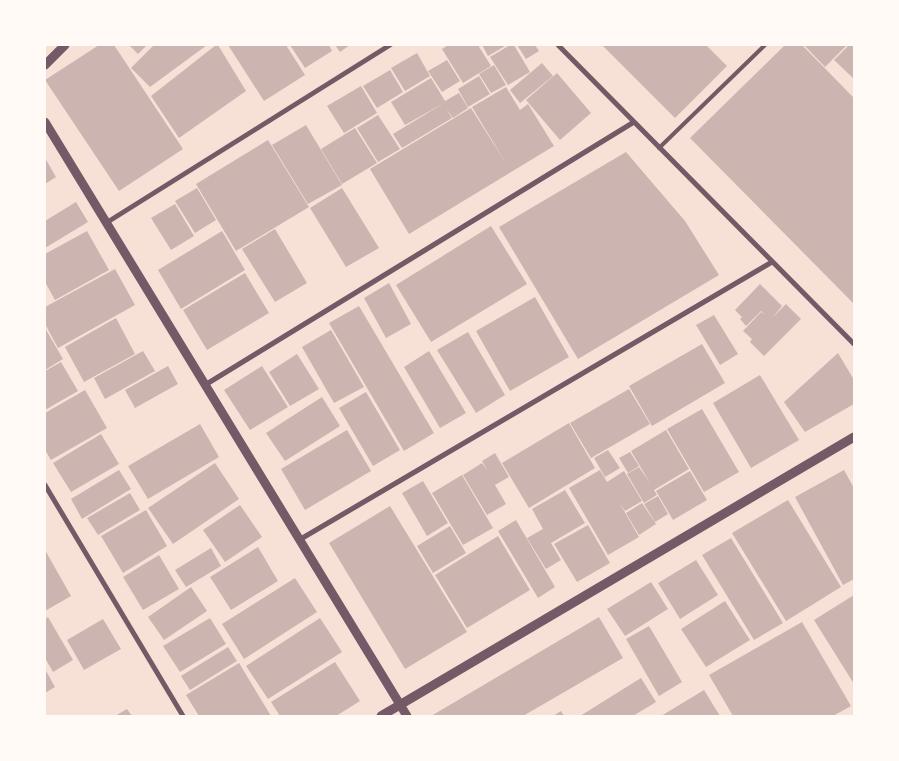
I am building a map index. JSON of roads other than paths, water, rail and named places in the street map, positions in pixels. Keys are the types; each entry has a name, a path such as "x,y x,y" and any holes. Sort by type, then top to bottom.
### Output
{"street":[{"path":"45,64 65,45"},
{"path":"106,224 390,45"},
{"path":"558,45 854,344"},
{"path":"45,122 406,716"},
{"path":"205,385 634,122"},
{"path":"299,540 772,262"},
{"path":"381,716 854,437"},
{"path":"45,485 183,716"}],"lane":[{"path":"659,148 765,45"}]}
